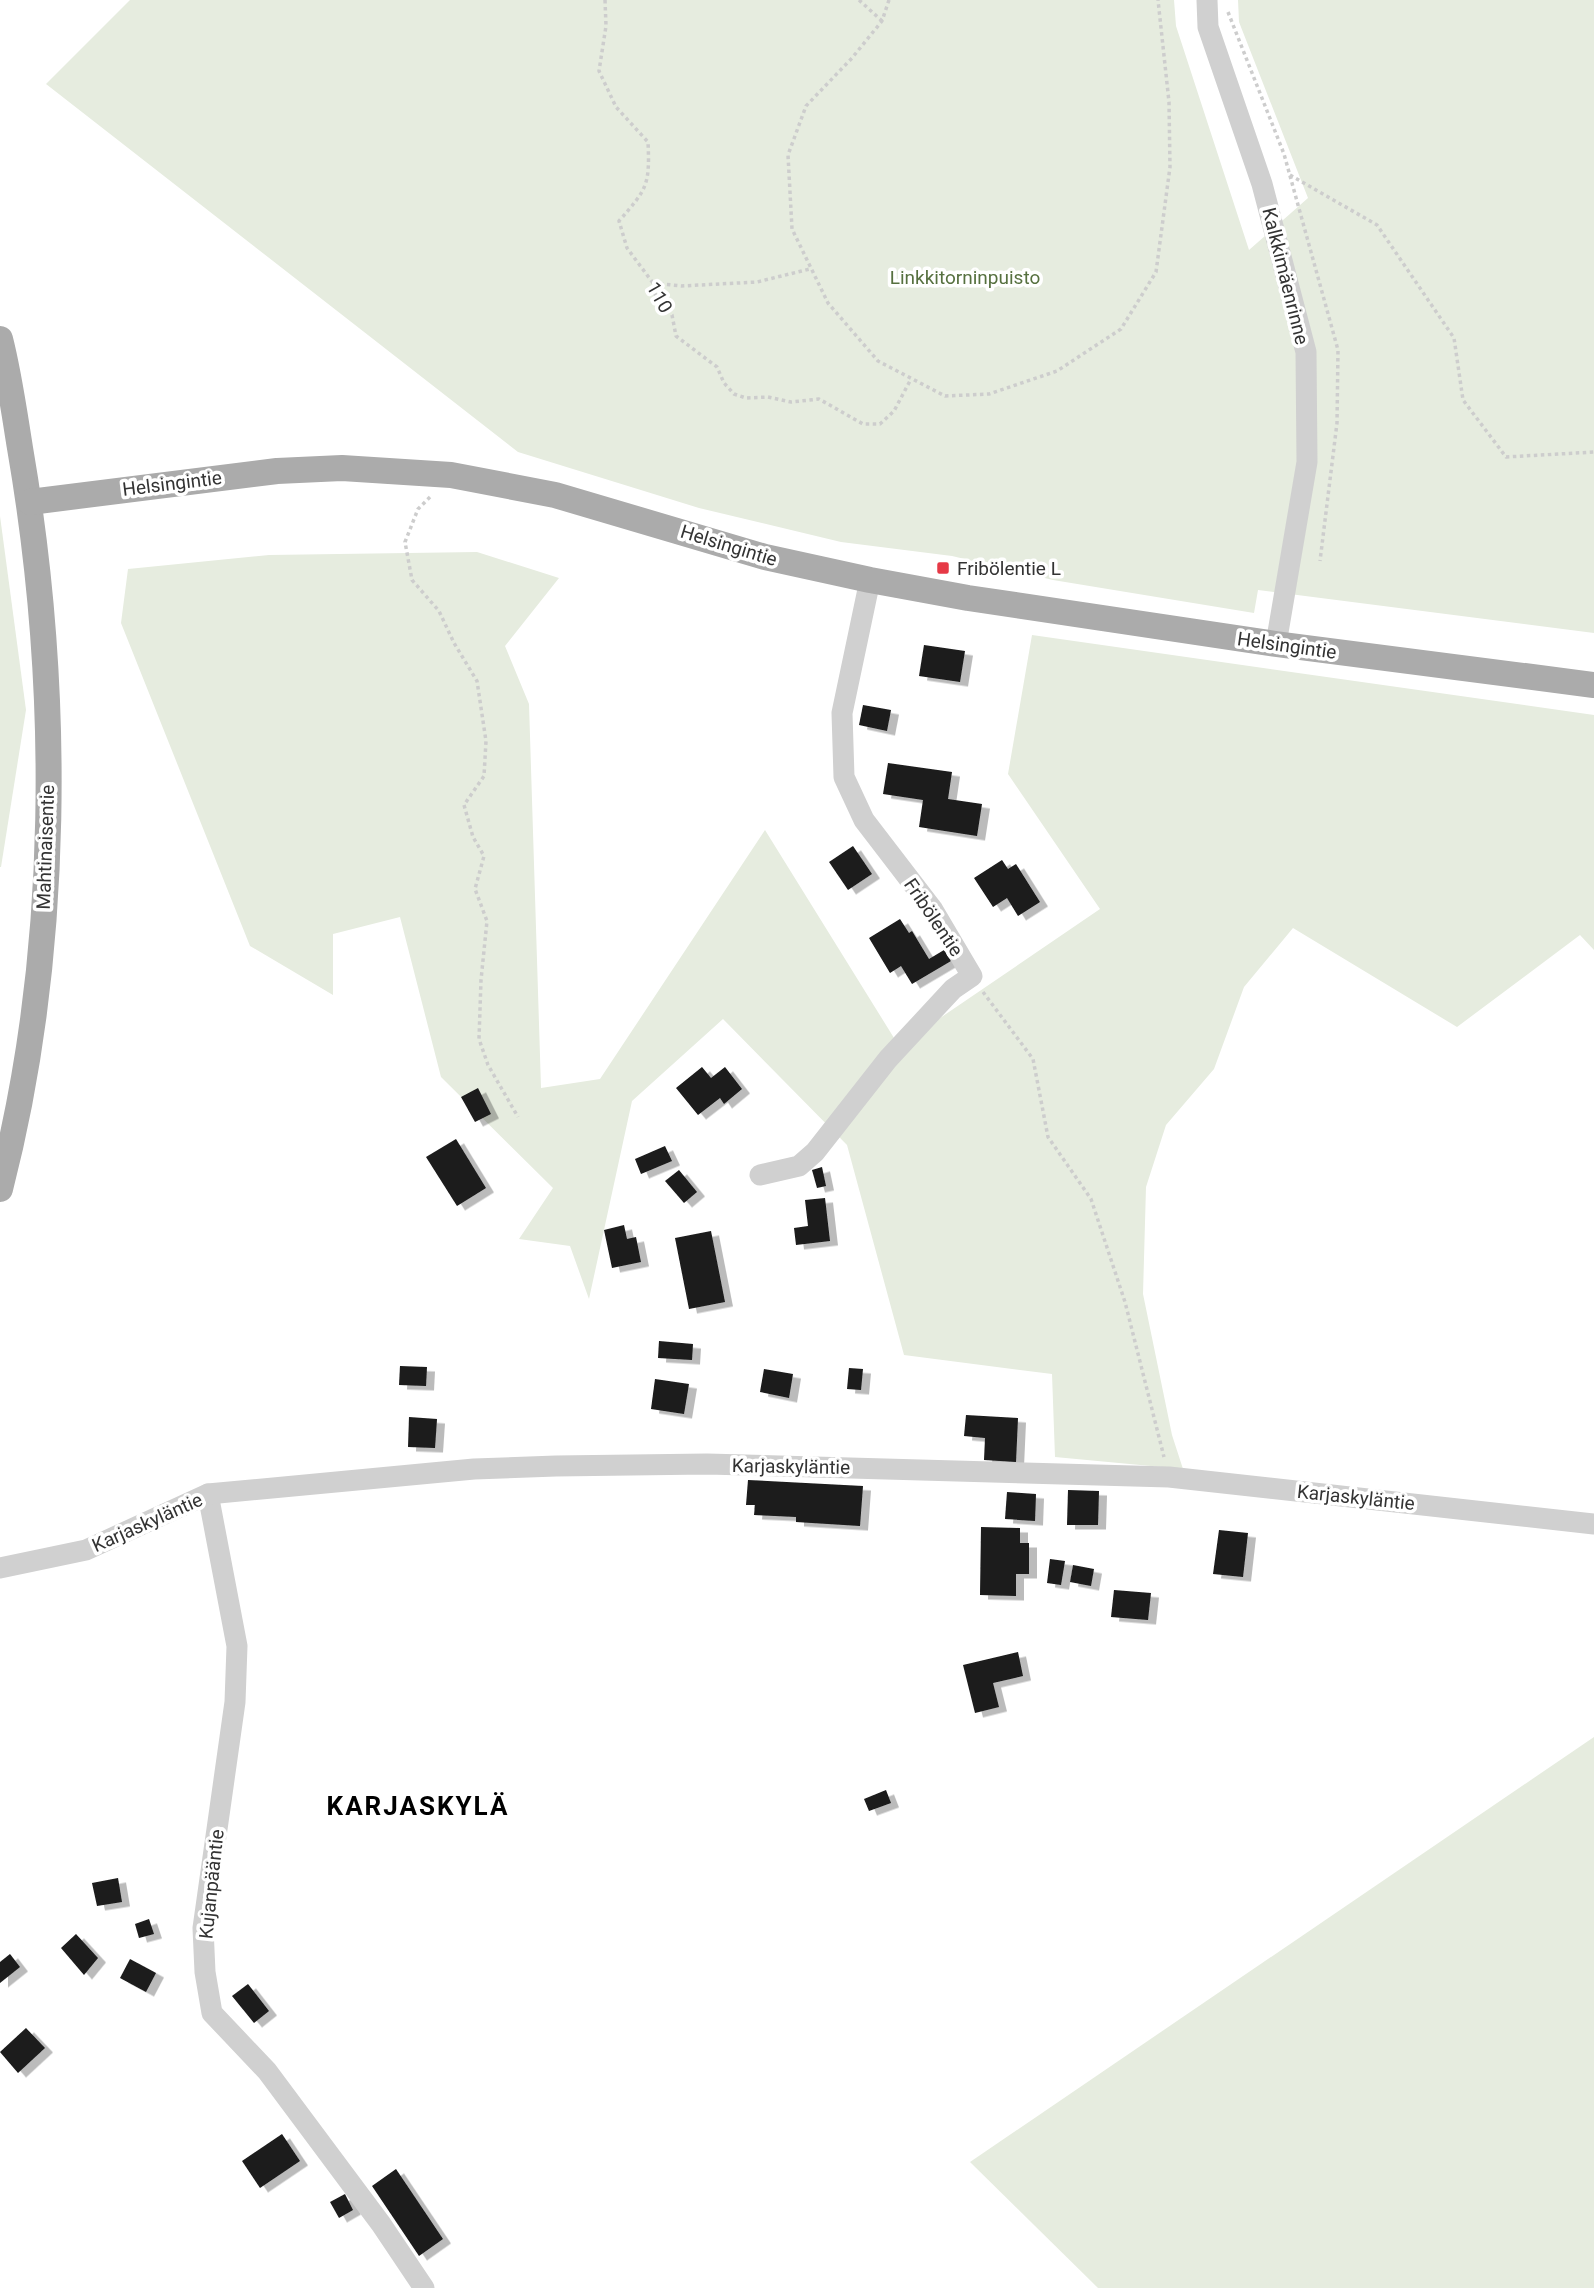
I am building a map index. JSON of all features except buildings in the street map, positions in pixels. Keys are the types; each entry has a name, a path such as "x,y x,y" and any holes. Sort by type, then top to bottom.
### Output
{"main road":[{"path":"0,338 30,502"},
{"name":"Helsingintie","path":"30,502 277,471 342,468 451,475 555,495 765,557 870,580 968,598 1276,644 1594,685"},
{"name":"Mahtinaisentie","path":"0,1189 9,1155 31,1032 44,916 48,798 47,698 42,611 30,502"}],"street":[{"name":"Kalkkimäenrinne","path":"1207,0 1208,27 1262,184 1306,352 1307,462 1276,644"},
{"name":"Fribölentie","path":"760,1175 799,1166 815,1152 888,1059 953,989 972,976 933,910 864,820 844,776 842,713 870,580"},
{"name":"Karjaskyläntie","path":"0,1568 86,1550 208,1494 467,1469 556,1466 707,1464 1169,1477 1594,1524"},
{"name":"Kujanpääntie","path":"208,1494 237,1646 235,1702 203,1928 205,1972 212,2012 267,2071 381,2224 424,2288"}],"path":[{"name":"110","path":"605,0 606,26 599,71 616,107 648,142 650,175 640,198 619,222 627,248 653,283 656,298 672,315 676,336 717,367 724,383 734,394 746,398 768,397 791,402 819,399 863,424 880,424 894,411 911,379"},
{"path":"859,0 882,21"},
{"path":"889,0 882,21 852,58 806,106 788,155 792,229 828,303 878,361 945,396 989,394 1057,371 1121,329 1156,271 1170,167 1170,102 1158,0"},
{"path":"1290,175 1377,225 1454,338 1463,400 1506,457 1594,452"},
{"path":"653,283 681,286 757,282 811,268"},
{"path":"451,475 418,509 405,542 412,580 439,611 477,681 486,741 484,776 464,805 473,837 484,856 475,889 487,921 479,1039 488,1065 518,1117"},
{"path":"972,976 1033,1059 1048,1137 1091,1199 1125,1302 1169,1477"}],"green space":[{"name":"Linkkitorninpuisto","path":"130,0 1174,0 1176,26 1249,250 1308,198 1239,22 1238,0 1594,0 1594,633 1258,590 1254,613 1053,580 952,556 841,542 699,508 518,452 46,84"},
{"path":"0,516 26,710 1,867 0,867"},
{"path":"477,552 559,578 505,646 529,704 541,1088 600,1079 765,830 899,1046 1100,909 1008,774 1032,635 1594,715 1594,950 1580,935 1457,1027 1293,928 1244,987 1214,1069 1166,1125 1146,1187 1143,1294 1172,1435 1183,1469 1055,1457 1052,1374 904,1355 847,1145 723,1019 632,1101 589,1299 570,1246 519,1239 553,1188 441,1077 400,917 333,934 333,995 250,946 121,623 128,569 269,555"},
{"path":"1594,1737 1594,2288 1098,2288 970,2162"}],"place":[{"name":"Fribölentie L","path":"943,568"}],"district":[{"name":"KARJASKYLÄ","path":"418,1806"}]}
